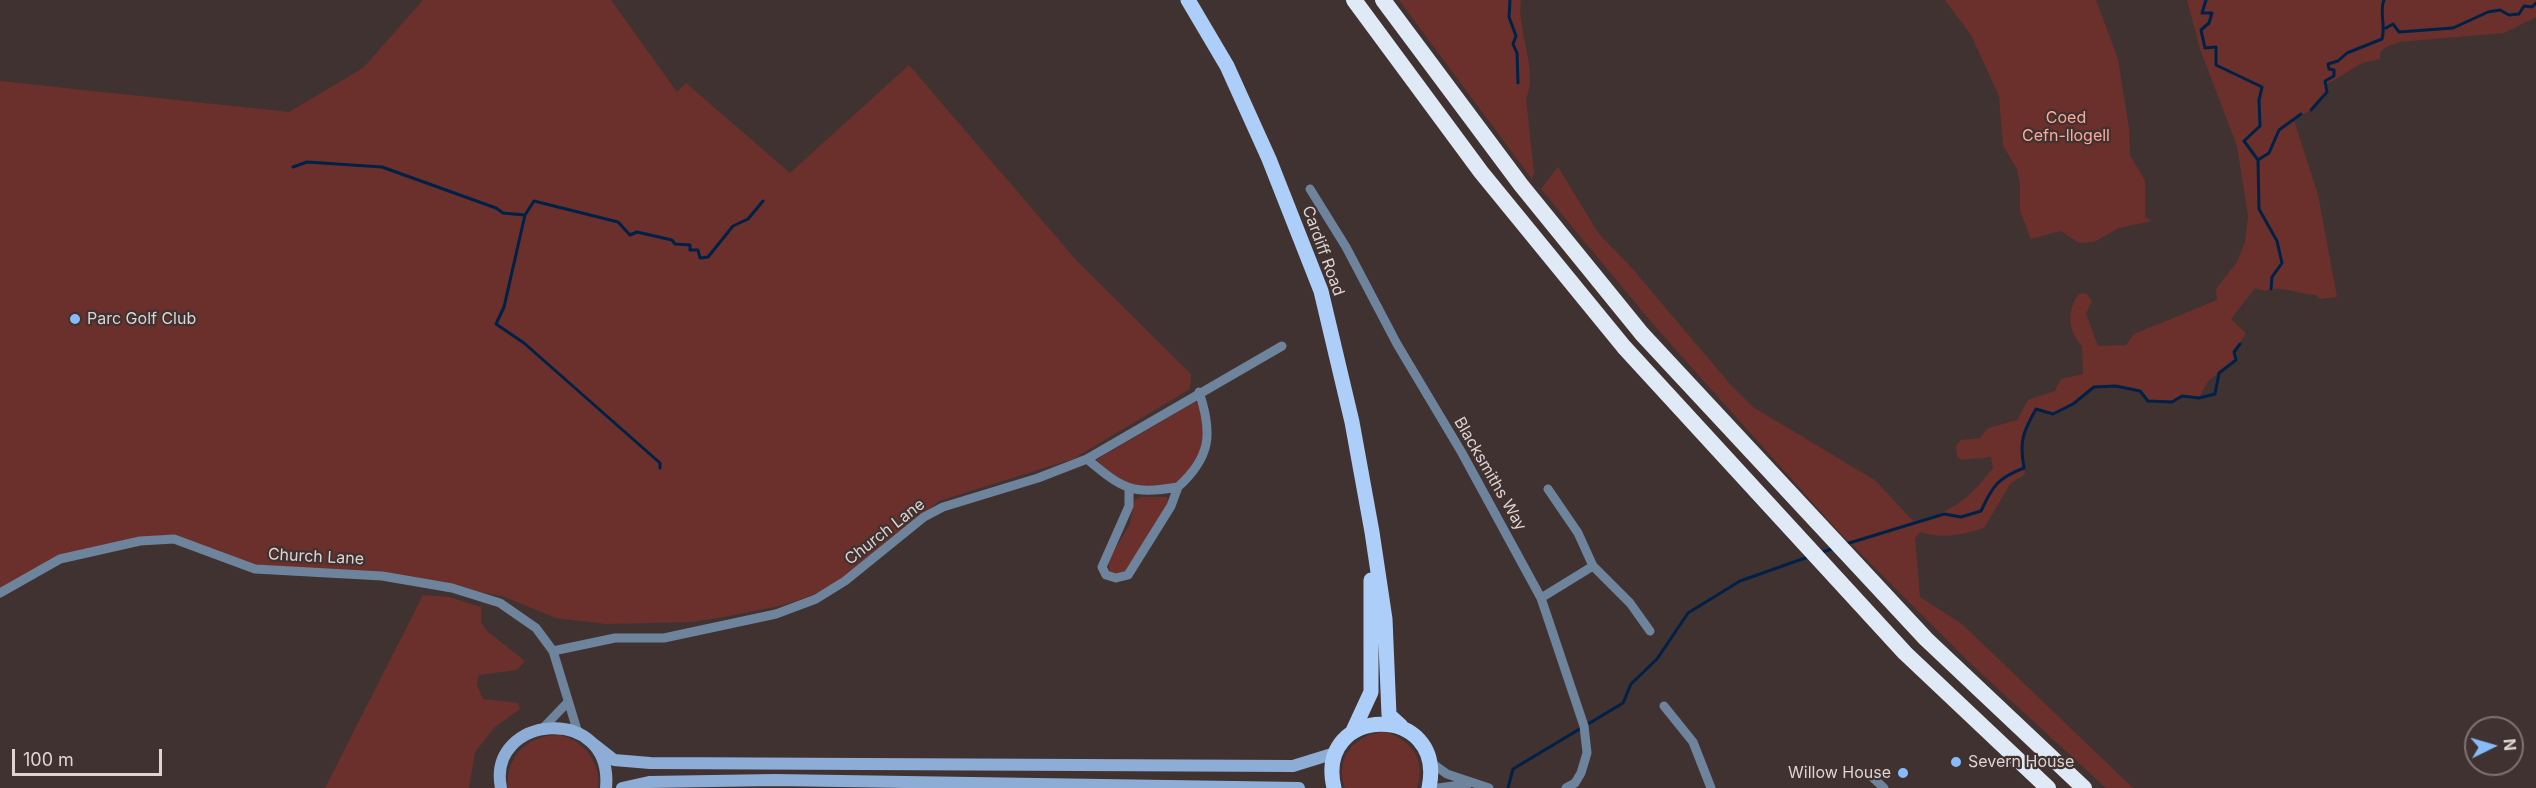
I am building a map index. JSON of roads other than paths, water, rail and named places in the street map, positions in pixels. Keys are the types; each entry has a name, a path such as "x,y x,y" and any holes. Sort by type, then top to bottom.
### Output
{"highway":[{"path":"1354,0 1509,207 1624,347 1905,653 2048,788"},
{"path":"1383,0 1524,190 1642,334 1926,639 2084,788"}],"main road":[{"name":"Cardiff Road","path":"1188,0 1227,66 1260,138 1321,291 1353,422 1372,532 1385,619 1389,715 1401,726"},
{"name":"Cardiff Road","path":"1335,753 1353,731 1371,692 1372,532"},
{"path":"1353,731 1368,724 1385,723 1401,726 1414,735 1424,747 1430,762 1429,788"},
{"path":"1334,788 1331,774 1335,753"}],"street":[{"name":"Blacksmiths Way","path":"1310,189 1346,247 1391,334 1462,453 1541,598 1579,711 1586,744 1587,753 1581,773 1575,783 1566,788"},
{"name":"Church Lane","path":"553,651 615,638 664,638 776,614 816,599 845,581 924,517 943,507 1038,478 1087,459 1199,392 1282,346"},
{"path":"1130,490 1129,506 1102,567 1106,575 1116,578 1128,575 1171,506 1178,487 1202,459 1208,442 1208,426 1199,392"},
{"path":"1087,459 1130,490 1141,492 1178,487"},
{"path":"1548,489 1578,533 1593,566 1623,596 1650,630"},
{"name":"Church Lane","path":"0,593 60,559 140,541 174,539 255,569 382,576 452,588 500,603 536,628 553,651 578,733"},
{"path":"1541,598 1593,566"},
{"path":"544,728 567,703"},
{"path":"1664,706 1693,742 1711,788"},
{"path":"501,788 502,763 512,746 526,734 544,728 561,727 578,733 615,760 651,763 1293,766 1335,753"},
{"path":"591,742 606,770 606,788"},
{"path":"1430,762 1447,774 1489,788"},
{"path":"1871,776 1884,788"},
{"path":"621,788 649,782 775,780 1299,788"},
{"path":"1438,788 1474,784"}],"waterway":[{"path":"1510,0 1509,17 1516,36 1513,44 1517,53 1518,83"},
{"path":"2206,0 2202,13 2212,13 2209,23 2201,30 2205,48 2216,47 2216,65 2262,87 2259,100 2260,126 2244,141 2258,160"},
{"path":"2311,110 2327,92 2325,81 2334,76 2334,70 2329,69 2328,64 2338,61 2347,53 2382,39 2384,0"},
{"path":"2386,28 2393,24 2399,32 2453,28 2488,12 2500,10 2509,15 2519,14 2524,6 2532,7 2536,3"},
{"path":"2271,289 2272,277 2282,263 2277,241 2259,209 2258,160 2269,153 2279,130 2301,114"},
{"path":"293,167 307,162 382,167 496,208 503,213 525,215 534,201 618,222 630,235 637,232 672,240 675,244 690,245 690,250 698,250 700,258 708,257 733,226 748,219 763,201"},
{"path":"525,215 504,307 496,324 524,343 660,463 660,468"},
{"path":"1846,544 1944,514 1961,517 1981,511 1997,484 2008,475 2024,468 2023,437 2036,409 2053,414 2073,404 2094,387 2116,386 2140,391 2148,401 2172,402 2182,396 2199,398 2215,394 2219,373 2236,360 2234,352 2240,344"},
{"path":"1820,553 1834,548"},
{"path":"1508,788 1513,769 1623,703 1631,684 1657,659 1688,613 1740,581 1808,557"}],"place":[{"name":"Parc Golf Club","path":"75,319"},
{"name":"Severn House","path":"1956,762"},
{"name":"Willow House","path":"1903,773"}],"park label":[{"name":"Coed Cefn-llogell","path":"2066,127"}]}
